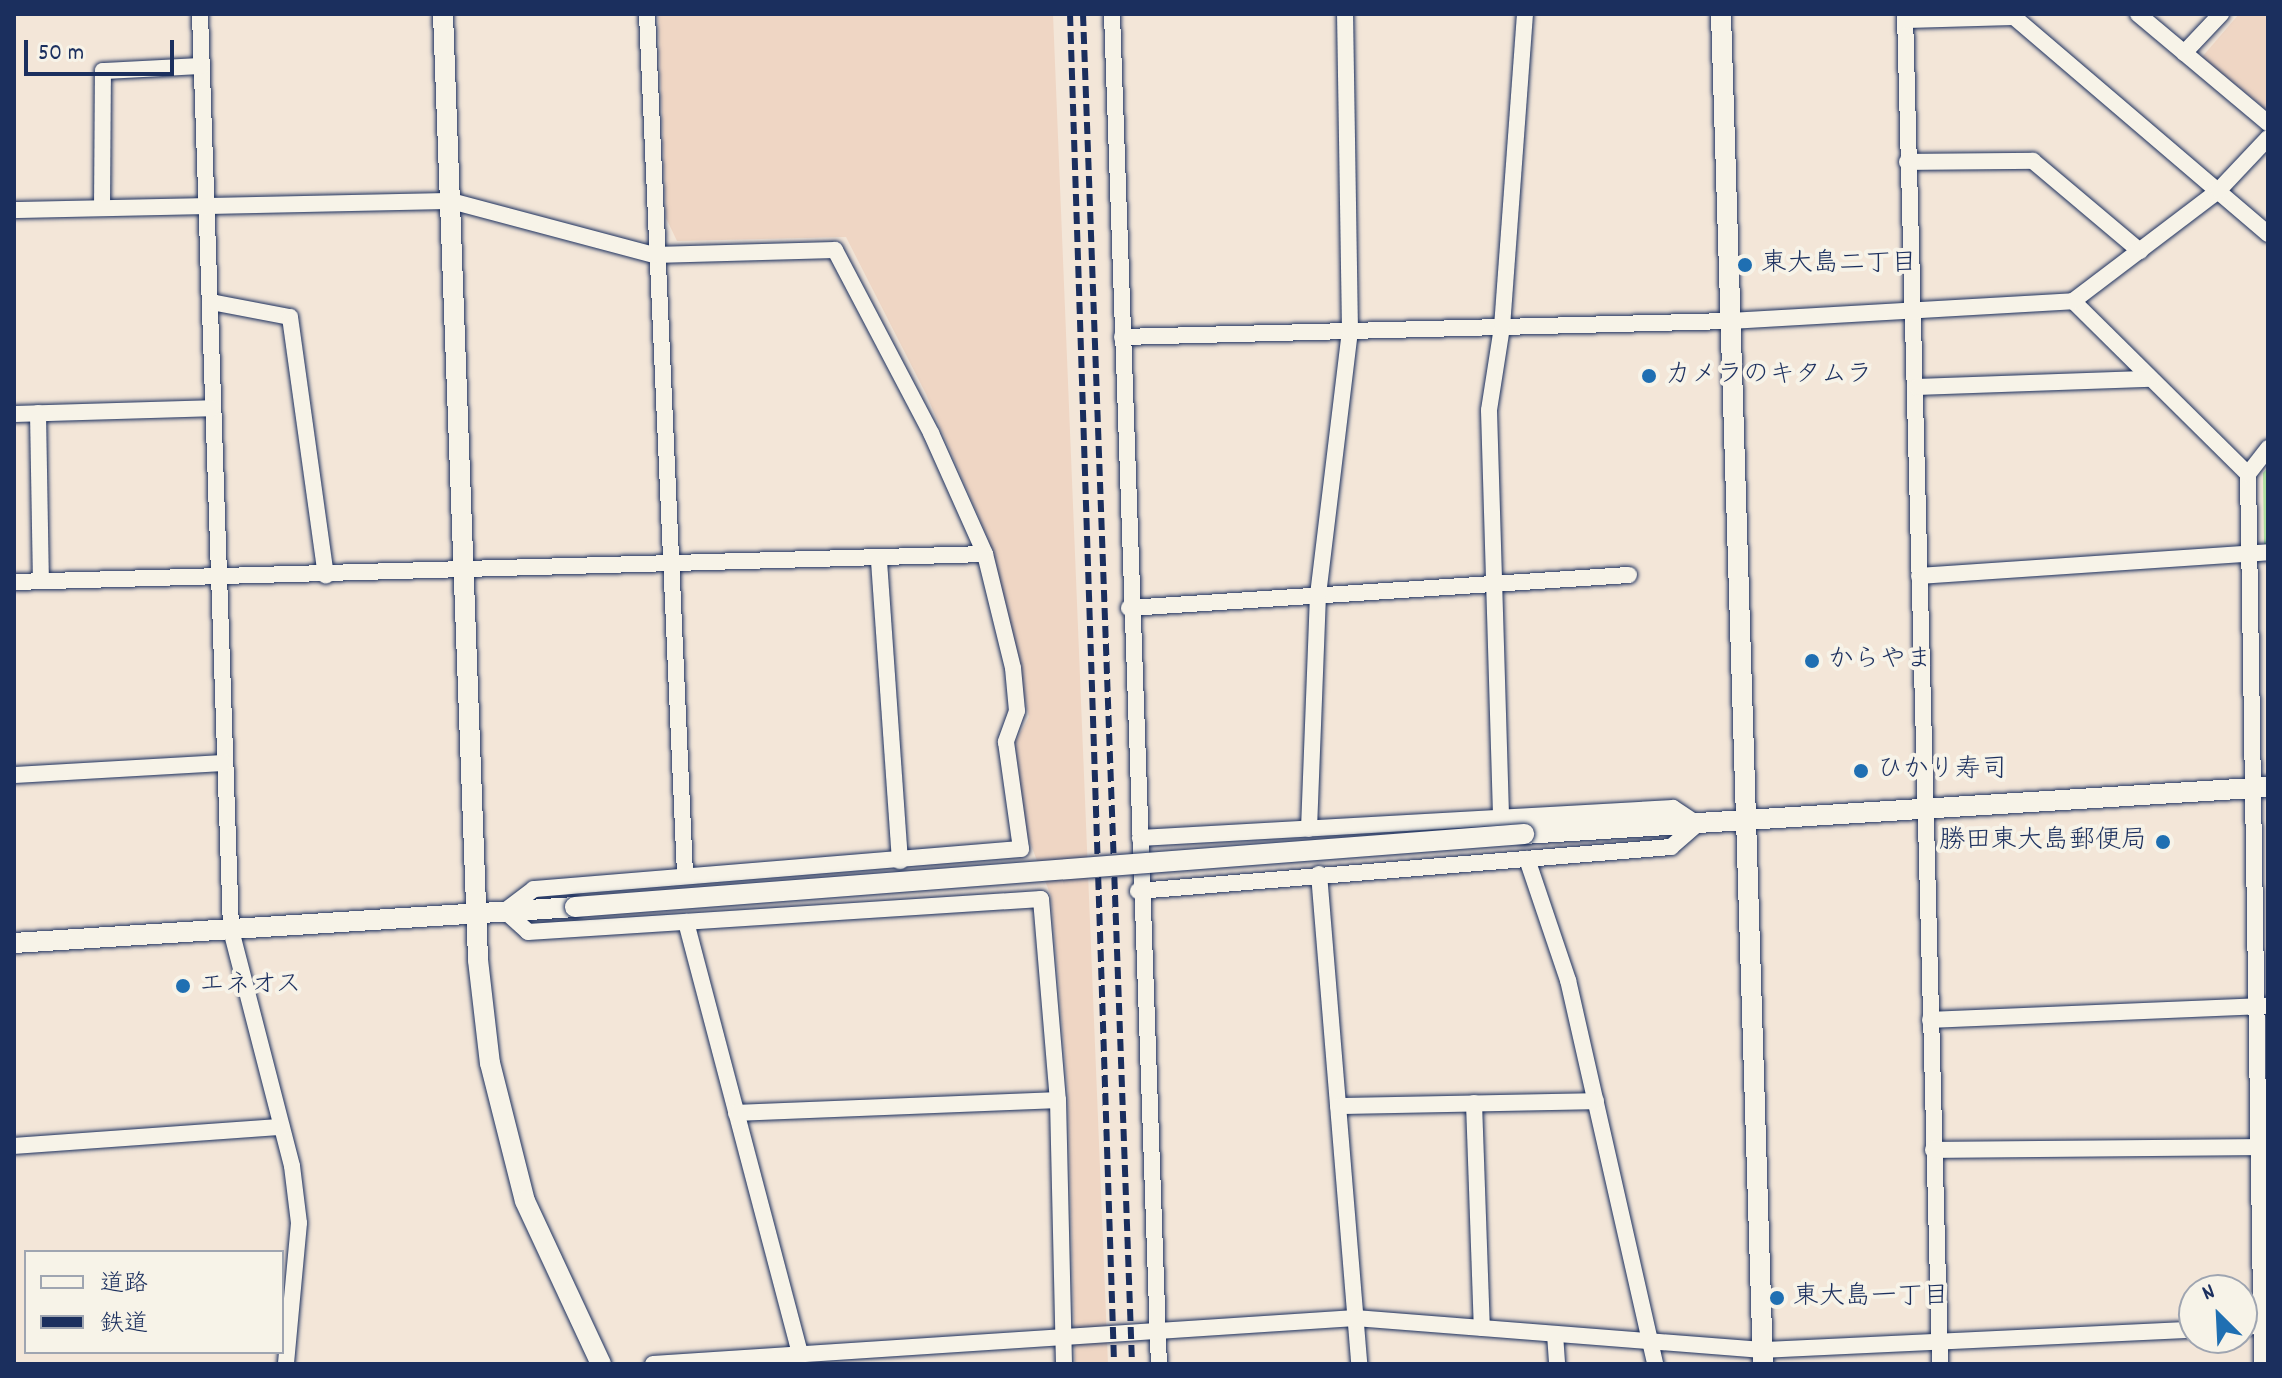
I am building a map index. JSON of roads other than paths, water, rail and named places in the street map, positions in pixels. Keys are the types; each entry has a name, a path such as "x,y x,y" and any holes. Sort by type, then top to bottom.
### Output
{"street":[{"path":"200,14 231,930 281,1127 299,1223 286,1364"},
{"path":"443,14 476,911 490,1063 506,1135 548,1258 601,1364"},
{"path":"647,14 654,255 685,875"},
{"path":"1112,14 1129,608 1140,838 1138,891 1159,1364"},
{"path":"1309,829 1318,595 1350,330 1345,14"},
{"path":"1501,815 1489,410 1502,327 1525,14"},
{"path":"1721,14 1763,1357"},
{"path":"2138,14 2268,123"},
{"path":"2184,53 2221,14"},
{"path":"1940,1364 1923,806 1917,387 1907,162 1906,17 2014,17 2268,234"},
{"path":"102,207 103,71 202,66"},
{"path":"1122,337 1729,321 2073,301 2219,190 2268,138"},
{"path":"1907,162 2033,161 2140,251"},
{"path":"14,210 451,201 654,255 835,250 931,433 985,554 1013,668 1017,711 1006,742 1021,849 534,889 505,911"},
{"path":"2073,301 2248,474"},
{"path":"211,302 290,317 326,576"},
{"path":"1917,387 2150,379"},
{"path":"14,414 211,408"},
{"path":"38,413 41,581"},
{"path":"2262,1364 2265,1326 2258,1147 2262,1007 2260,788 2248,474 2268,448"},
{"path":"1919,576 2268,552"},
{"path":"14,582 879,561 985,554"},
{"path":"879,561 900,861"},
{"path":"1129,608 1629,575"},
{"path":"14,775 224,763"},
{"path":"14,943 575,907 1923,806 2260,788"},
{"path":"1140,838 1501,815 1673,808 1697,824"},
{"path":"1138,891 1671,847 1697,824"},
{"path":"1527,859 1568,980 1654,1342 1655,1364"},
{"path":"1319,874 1359,1364"},
{"path":"505,911 528,932 1041,899 1058,1100 1064,1364"},
{"path":"686,922 800,1354"},
{"path":"1930,1020 2262,1007"},
{"path":"736,1113 1058,1100"},
{"path":"1338,1106 1596,1101"},
{"path":"1474,1103 1482,1328"},
{"path":"14,1146 281,1127"},
{"path":"1933,1150 2258,1147"},
{"path":"653,1364 1064,1335 1158,1335 1355,1318 1654,1342 1763,1357 1940,1343 2178,1331"},
{"path":"1555,1334 1557,1364"}],"railway":[{"path":"1070,14 1114,1364"},
{"path":"1083,14 1132,1364"}],"place":[{"name":"東大島二丁目","path":"1745,265"},
{"name":"カメラのキタムラ","path":"1649,376"},
{"name":"からやま","path":"1812,661"},
{"name":"ひかり寿司","path":"1861,771"},
{"name":"勝田東大島郵便局","path":"2163,842"},
{"name":"エネオス","path":"183,986"},
{"name":"東大島一丁目","path":"1777,1298"}]}
